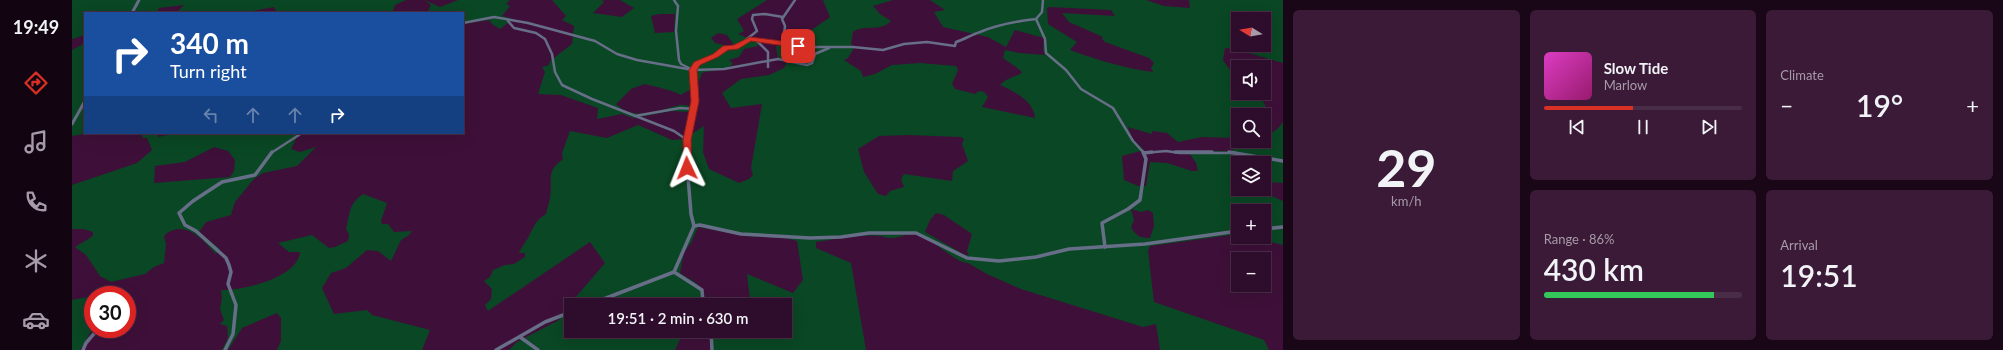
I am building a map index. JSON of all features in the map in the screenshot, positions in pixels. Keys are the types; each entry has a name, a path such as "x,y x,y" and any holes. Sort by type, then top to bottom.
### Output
{"street":[{"path":"133,12 139,0"},
{"path":"606,298 674,272 694,226 691,214 686,154 687,140 694,109 695,77 693,70 682,64 679,60 676,31 678,6 674,0"},
{"path":"794,44 784,35 785,26 783,17 795,0"},
{"path":"750,39 794,44 803,47 853,47 883,50 904,44 927,42 955,46 956,42 969,38 978,32 1024,20 1036,19 1042,12 1044,0"},
{"path":"693,70 697,64 716,55 726,48 736,47 750,39 757,29 752,19 753,15 765,14 783,17"},
{"path":"464,23 494,17 553,28 595,41 617,54 637,60 693,70 708,71 778,60 807,65 812,63 815,54 829,48"},
{"path":"1036,19 1045,39 1046,53 1066,70 1081,88 1113,108 1134,141 1144,153 1146,159 1140,200 1128,209 1102,222 1105,247"},
{"path":"508,20 514,28 536,33 545,39 552,54 553,66 562,85 634,116 674,131 687,140"},
{"path":"758,41 768,52 768,67"},
{"path":"72,124 84,103"},
{"path":"634,116 680,108 694,109"},
{"path":"225,350 233,334 236,305 228,284 231,272 229,265 226,258 196,231 189,229 182,223 179,213 193,201 222,182 254,174 271,153 300,134"},
{"path":"1144,153 1166,151 1180,154 1227,152 1283,161"},
{"path":"694,226 700,225 741,234 810,238 841,237 869,233 888,234 916,232 967,258 983,261 1036,257 1069,249 1105,247 1231,232"},
{"path":"1271,227 1283,226"},
{"path":"674,272 702,290 703,298"},
{"path":"496,350 545,322 564,315"},
{"path":"520,336 538,350"},
{"path":"83,350 90,338"},
{"path":"711,338 712,350"}],"green space":[{"path":"72,0 406,0 395,5 392,12 276,12 274,7 247,12 177,12 184,5 159,8 157,12 84,12 84,35 72,39"},
{"path":"424,0 440,7 458,0 510,0 506,4 510,6 502,16 513,19 500,29 489,20 464,24 464,12 426,12 428,11 431,5"},
{"path":"552,0 602,0 604,2 593,13 622,17 634,8 620,0 767,0 737,19 744,31 738,34 748,38 735,46 727,35 718,33 711,38 715,43 737,48 750,40 757,42 758,46 744,49 739,57 729,60 733,64 730,66 702,73 695,90 696,107 690,112 672,111 633,118 622,114 597,119 598,108 561,95 538,94 545,72 542,67 549,65 550,61 572,44 574,26 562,20 566,16","holes":["659,14 675,14 674,32 655,33 651,16","645,84 669,90 681,95 692,90 692,107 681,105 655,112 639,114 623,109 616,104 631,89"]},
{"path":"823,0 893,0 873,6 880,14 891,21 886,25 882,27 862,28 853,32 851,44 854,48 848,58 844,60 861,71 863,77 875,74 892,65 920,63 956,66 958,70 952,84 955,89 975,94 979,91 984,92 988,97 982,107 1035,118 1034,112 1027,101 1000,85 1006,80 1022,73 1003,58 1005,50 1019,53 1045,55 1043,49 1044,38 1015,30 1006,47 988,37 943,27 934,12 945,10 930,0 1146,0 1164,6 1190,8 1189,0 1283,0 1283,63 1245,52 1271,52 1271,12 1231,12 1231,49 1225,48 1223,60 1231,70 1231,100 1262,100 1266,108 1231,108 1231,138 1202,137 1178,142 1167,133 1152,131 1152,134 1128,127 1132,138 1144,150 1122,156 1124,180 1138,186 1146,186 1150,162 1167,163 1192,171 1198,171 1196,163 1188,151 1231,151 1236,148 1271,148 1271,133 1283,122 1283,183 1271,182 1271,156 1231,156 1231,196 1271,195 1283,201 1283,245 1271,242 1271,204 1231,204 1231,235 1150,246 1148,251 1154,302 1264,340 1269,350 1160,350 1156,324 1143,327 1021,289 987,274 968,263 956,259 929,240 916,234 896,238 881,236 848,237 816,242 816,248 851,263 866,350 711,350 710,338 792,338 792,298 750,298 747,274 793,293 803,280 797,241 785,238 745,236 698,227 691,243 684,252 680,273 699,286 707,298 575,298 605,263 590,242 488,311 485,305 491,299 492,289 484,281 490,277 493,270 505,265 514,264 525,257 525,253 519,253 536,224 546,214 551,191 552,172 557,164 563,159 562,153 570,131 607,138 638,125 672,140 684,139 704,126 703,152 709,169 739,183 749,179 753,175 751,168 762,104 731,108 722,93 741,79 769,75 784,68 787,62 778,58 776,46 795,46 797,42 830,17","holes":["1047,8 1111,10 1115,16 1062,13 1069,22 1103,37 1102,39 1105,42 1149,58 1154,63 1151,68 1153,72 1121,66 1070,50 1077,42 1048,24","907,135 961,137 964,139 962,144 968,161 953,171 952,181 904,174 901,179 904,187 890,191 886,196 878,194 864,172 858,149 879,136","1131,209 1141,212 1148,210 1153,213 1154,226 1150,238 1144,238 1135,233 1131,227 1134,220","936,213 944,215 972,234 967,251 969,255 965,255 925,232 930,220"]},
{"path":"84,44 84,134 72,136 72,50"},
{"path":"141,134 158,134 158,137 172,134 303,134 297,137 291,149 300,152 316,147 297,166 263,173 254,179 235,202 231,215 206,222 199,232 220,249 216,254 196,235 178,229 167,233 164,237 166,244 164,263 154,267 145,274 111,282 100,276 86,255 75,247 93,236 93,232 84,229 72,229 72,185 137,163 152,150 147,138 143,138","holes":["214,147 228,151 235,160 234,171 230,177 154,183 155,166 185,162"]},
{"path":"363,194 387,203 381,221 382,224 388,224 394,232 412,231 401,240 391,261 378,251 367,250 346,268 331,273 322,288 334,314 367,310 372,315 430,330 422,350 277,350 281,341 281,318 277,313 242,328 228,350 222,350 228,338 227,326 220,324 224,320 220,309 222,298 221,290 230,290 254,285 279,276 290,269 297,261 300,252 289,252 278,243 312,235 329,248 348,241 349,234 346,229 350,210 358,198"},
{"path":"84,298 84,338 87,338 80,350 72,350 72,300"},
{"path":"564,312 564,338 681,338 675,350 509,350 517,342 559,320"}],"route":[{"path":"687,168 687,140 695,101 695,75 693,70 697,64 716,55 726,48 736,47 750,39 758,41 764,40 787,45 794,44 798,46"}]}
